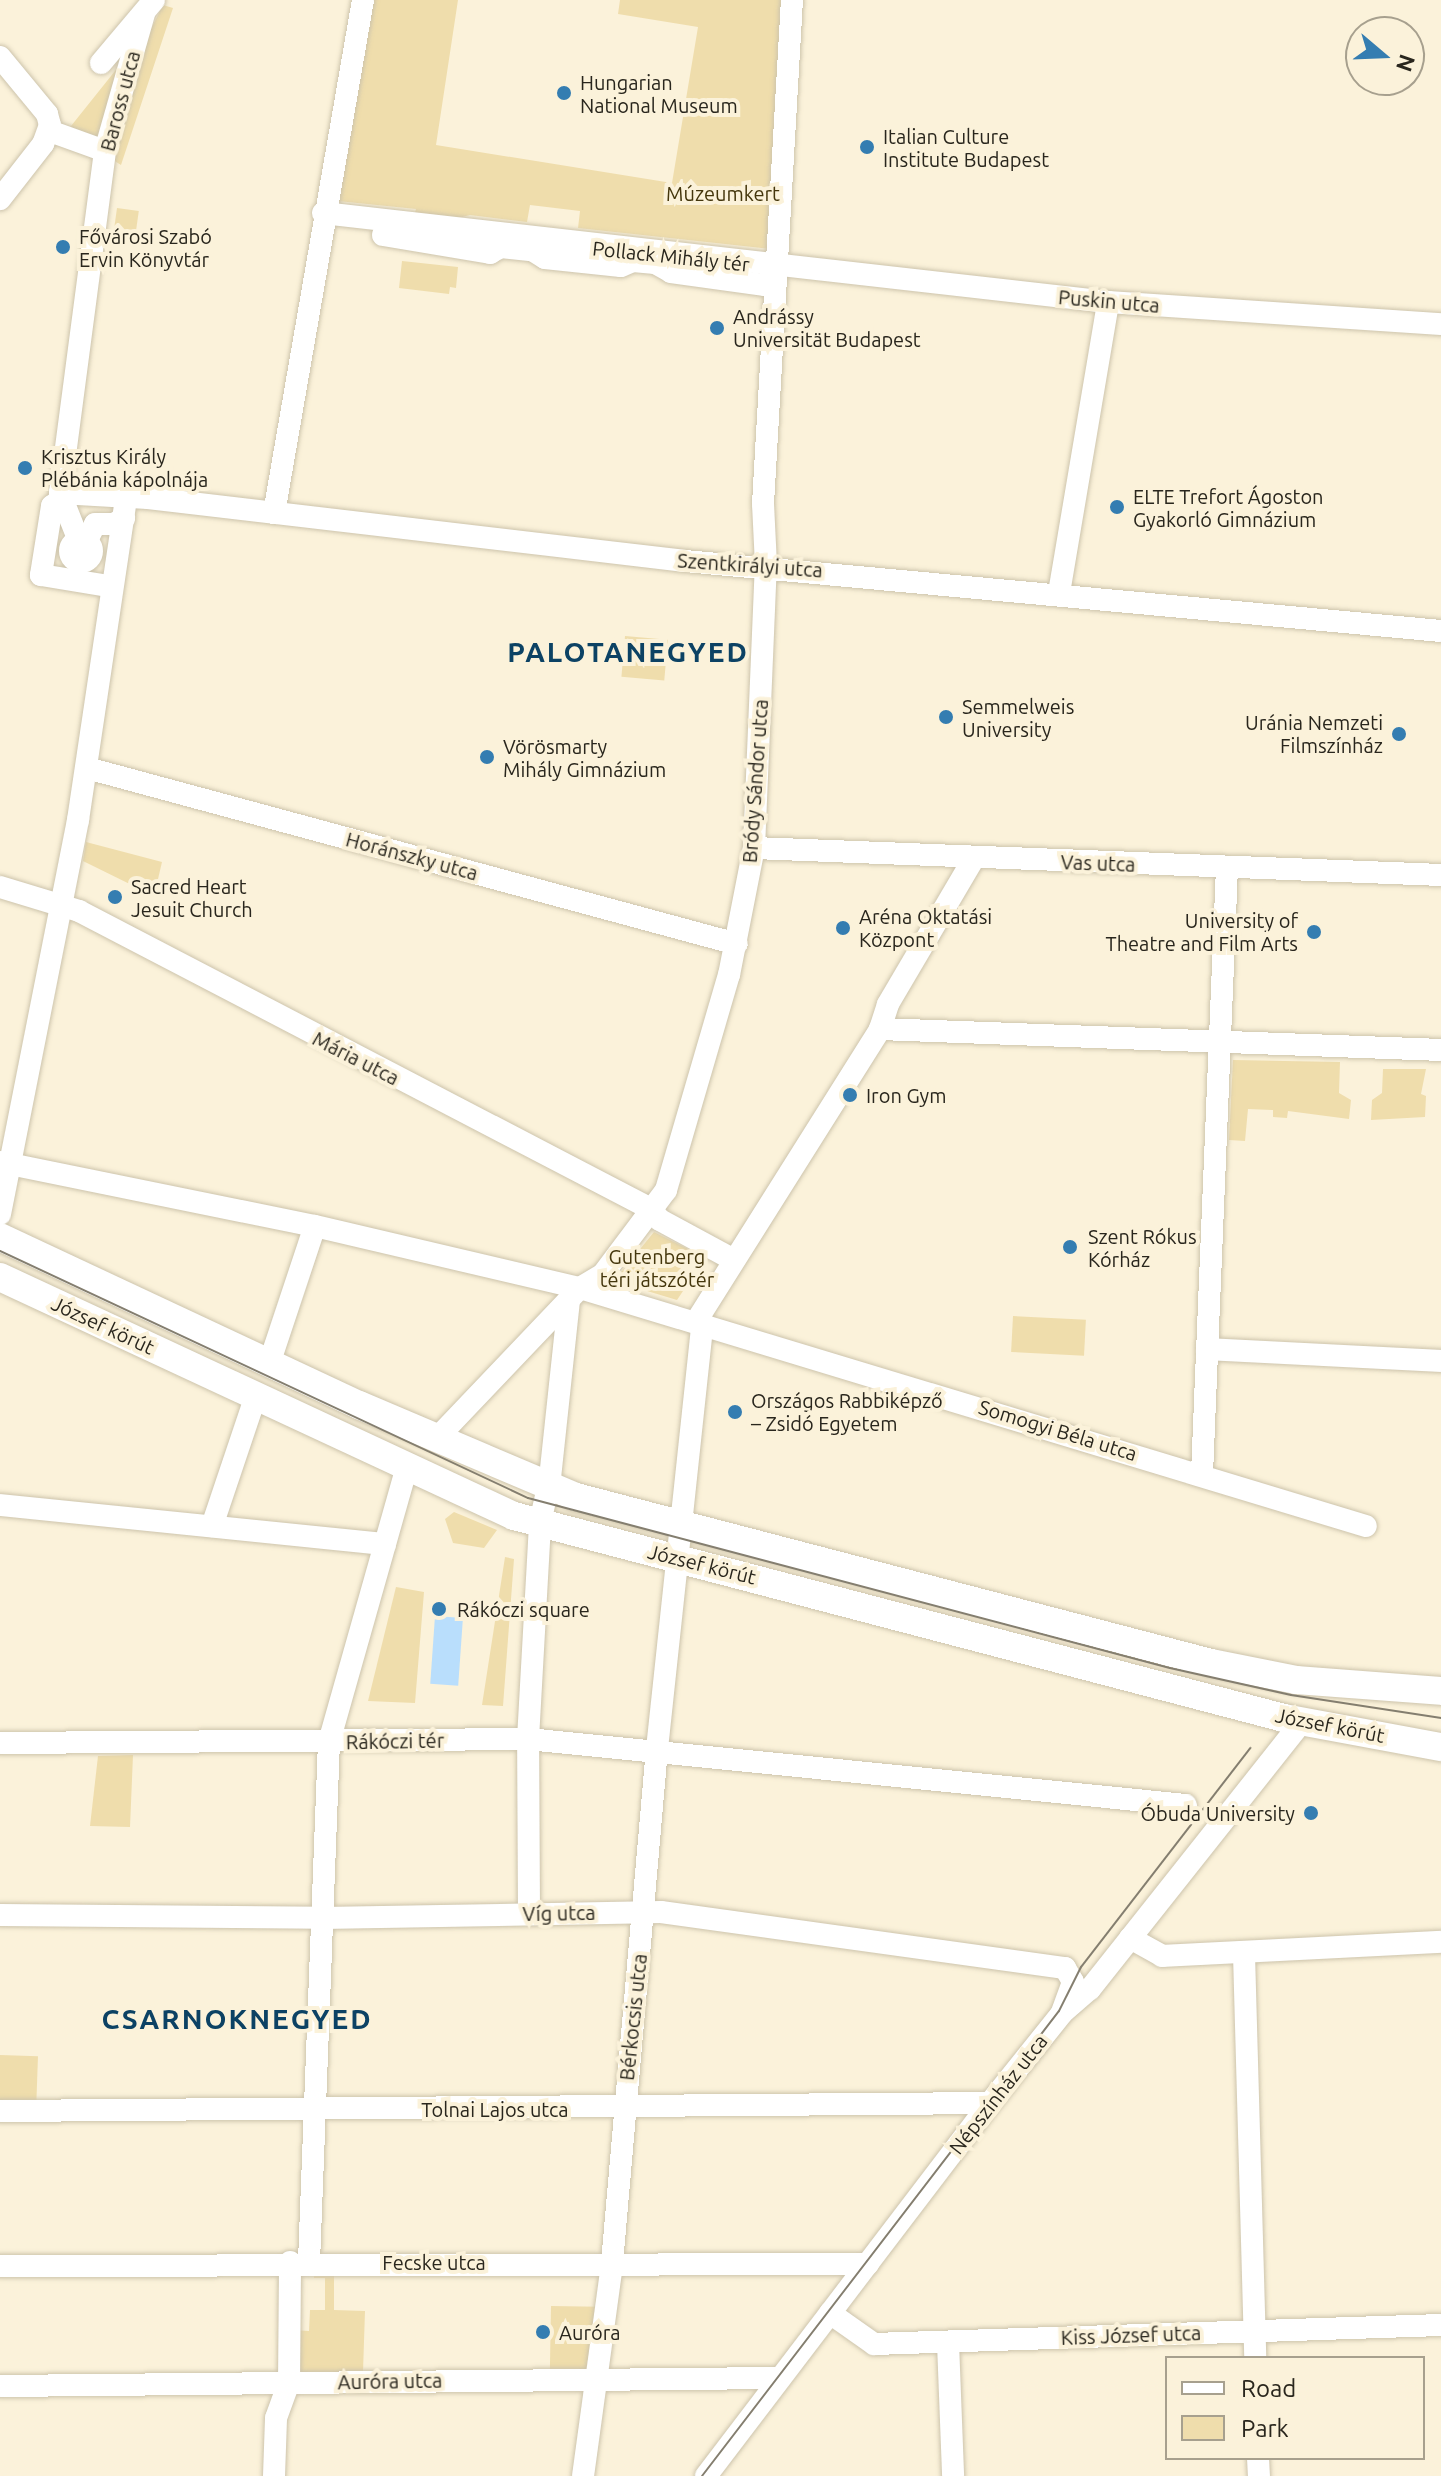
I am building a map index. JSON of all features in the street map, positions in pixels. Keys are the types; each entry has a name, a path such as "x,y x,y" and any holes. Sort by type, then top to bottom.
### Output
{"main road":[{"name":"József körút","path":"0,1237 269,1364 549,1484 681,1526 1211,1663 1296,1680 1441,1691"},
{"name":"József körút","path":"0,1277 256,1395 406,1469 540,1523 1302,1722 1441,1747"}],"street":[{"path":"274,513 323,213 363,0"},
{"name":"Bródy Sándor utca","path":"439,1436 574,1294 603,1274 666,1190 737,944 754,848 766,565 763,504 792,0"},
{"name":"Baross utca","path":"101,63 149,7"},
{"name":"Baross utca","path":"112,591 41,575 52,506 61,496 104,189 105,151 149,7"},
{"path":"0,57 52,124 105,151"},
{"path":"0,199 43,144 52,124"},
{"name":"Pollack Mihály tér","path":"323,213 778,267"},
{"name":"Puskin utca","path":"778,267 1108,302 1441,324"},
{"path":"1059,593 1108,302"},
{"path":"61,496 85,547 112,591"},
{"name":"Szentkirályi utca","path":"61,496 125,509 274,513 685,561 766,565 1441,631"},
{"path":"85,547 95,524 114,524 125,509"},
{"path":"0,1214 4,1163 63,903 87,768 125,509"},
{"name":"Horánszky utca","path":"87,768 737,944"},
{"name":"Vas utca","path":"754,848 1441,875"},
{"path":"700,1321 732,1259 880,1029 888,1004 974,858"},
{"path":"1202,1474 1227,868"},
{"name":"Mária utca","path":"5,888 63,903 651,1209 660,1220 732,1259"},
{"path":"880,1029 1438,1050"},
{"name":"Somogyi Béla utca","path":"4,1163 315,1226 574,1294 700,1321 1366,1526"},
{"path":"269,1364 315,1226"},
{"path":"529,1913 528,1739 540,1523 549,1484 574,1294"},
{"name":"Bérkocsis utca","path":"583,2476 612,2263 657,1749 700,1321"},
{"path":"1207,1349 1441,1361"},
{"path":"212,1526 256,1395"},
{"name":"Rákóczi tér","path":"406,1469 329,1742 528,1739 657,1749 1186,1805"},
{"path":"0,1505 385,1544"},
{"name":"Népszínház utca","path":"706,2476 990,2103 1062,2013 1090,1989 1302,1722"},
{"path":"0,1743 329,1742 314,2111 289,2383 276,2418 274,2476"},
{"name":"Víg utca","path":"0,1915 322,1918 643,1911 1065,1968 1073,1982 1062,2013"},
{"path":"1130,1938 1162,1956 1441,1942"},
{"path":"1244,1954 1255,2356"},
{"name":"Tolnai Lajos utca","path":"0,2111 314,2111 990,2103"},
{"name":"Fecske utca","path":"0,2266 300,2262 868,2264"},
{"name":"Kiss József utca","path":"830,2313 874,2344 1441,2325"},
{"path":"948,2343 953,2476"},
{"name":"Auróra utca","path":"0,2386 598,2377 780,2378"}],"green space":[{"name":"Múzeumkert","path":"373,0 458,0 436,145 672,183 698,27 618,14 620,0 785,0 771,249 578,228 580,211 530,205 527,222 470,215 447,221 414,216 416,209 338,201"},
{"path":"163,5 173,8 121,165 67,131 127,56 137,57"},
{"path":"117,208 139,211 134,244 112,241"},
{"path":"402,261 458,267 456,288 450,287 449,294 399,288"},
{"path":"625,636 668,640 664,681 621,677"},
{"path":"86,842 162,862 154,896 83,861"},
{"path":"1233,1060 1340,1062 1339,1093 1351,1100 1349,1119 1288,1111 1287,1118 1273,1117 1273,1110 1248,1109 1245,1141 1229,1140"},
{"path":"1383,1069 1426,1069 1421,1094 1426,1096 1425,1117 1371,1120 1372,1100 1382,1093"},
{"name":"Gutenberg téri játszótér","path":"654,1232 694,1252 680,1277 689,1282 677,1300 614,1281"},
{"path":"1013,1316 1086,1320 1084,1356 1011,1352"},
{"path":"454,1512 497,1530 484,1548 453,1543 445,1519"},
{"path":"505,1557 514,1559 503,1706 482,1705"},
{"path":"396,1587 424,1592 415,1703 368,1701"},
{"path":"133,1755 130,1827 90,1826 98,1756"},
{"path":"0,2055 38,2056 36,2112 0,2111"},
{"path":"314,2271 334,2271 334,2310 365,2311 363,2372 292,2372 293,2330 309,2331 310,2310 325,2310 325,2278 314,2278"},
{"path":"551,2306 600,2307 599,2370 550,2369"}],"water":[{"path":"435,1616 463,1618 458,1686 430,1684"}],"tram line":[{"path":"0,1251 528,1498 1170,1668 1291,1695 1441,1718"},
{"path":"702,2476 1059,2011 1081,1967 1250,1748"}],"place":[{"name":"Hungarian National Museum","path":"564,93"},
{"name":"Italian Culture Institute Budapest","path":"867,147"},
{"name":"Fővárosi Szabó Ervin Könyvtár","path":"63,247"},
{"name":"Andrássy Universität Budapest","path":"717,328"},
{"name":"Krisztus Király Plébánia kápolnája","path":"25,468"},
{"name":"ELTE Trefort Ágoston Gyakorló Gimnázium","path":"1117,507"},
{"name":"Semmelweis University","path":"946,717"},
{"name":"Uránia Nemzeti Filmszínház","path":"1399,734"},
{"name":"Vörösmarty Mihály Gimnázium","path":"487,757"},
{"name":"Sacred Heart Jesuit Church","path":"115,897"},
{"name":"Aréna Oktatási Központ","path":"843,928"},
{"name":"University of Theatre and Film Arts","path":"1314,932"},
{"name":"Iron Gym","path":"850,1095"},
{"name":"Szent Rókus Kórház","path":"1070,1247"},
{"name":"Országos Rabbiképző – Zsidó Egyetem","path":"735,1412"},
{"name":"Rákóczi square","path":"439,1609"},
{"name":"Óbuda University","path":"1311,1813"},
{"name":"Auróra","path":"543,2332"}],"district":[{"name":"PALOTANEGYED","path":"628,652"},
{"name":"CSARNOKNEGYED","path":"237,2019"}]}
